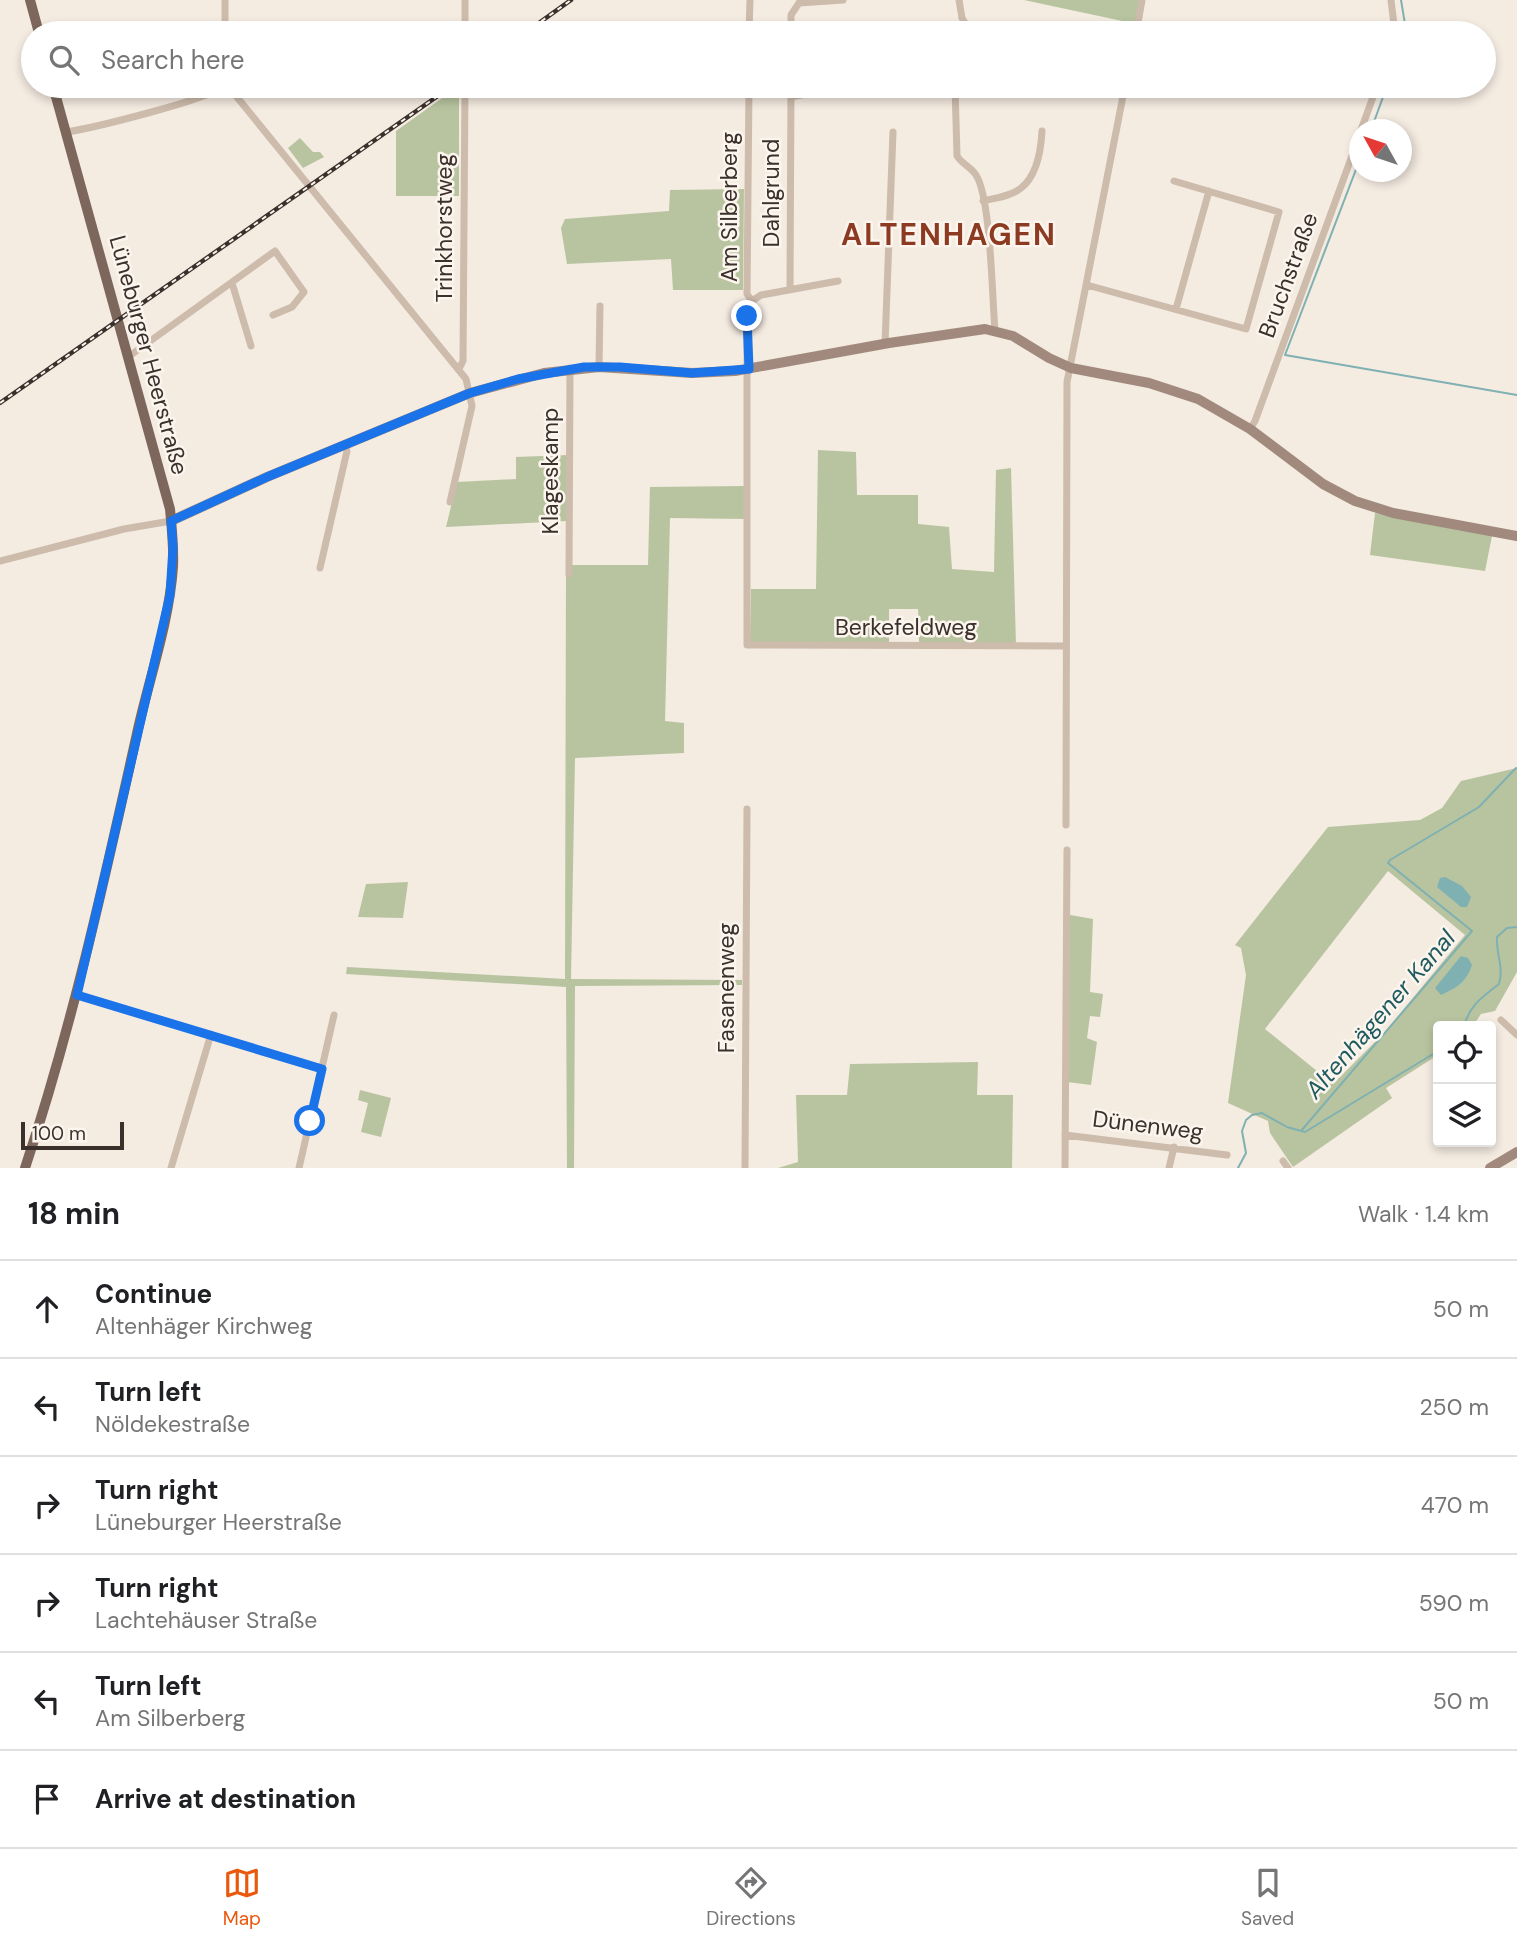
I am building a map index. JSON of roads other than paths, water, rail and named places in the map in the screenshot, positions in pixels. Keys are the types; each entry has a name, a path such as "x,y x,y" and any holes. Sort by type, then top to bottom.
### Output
{"main road":[{"path":"30,0 36,21"},
{"name":"Lüneburger Heerstraße","path":"25,1168 77,995 170,595 173,558 171,521 56,98"}],"street":[{"path":"225,0 225,21"},
{"path":"465,0 465,21"},
{"path":"749,21 750,0"},
{"path":"791,21 798,1 841,0"},
{"path":"959,0 964,21"},
{"path":"1138,21 1142,0"},
{"path":"1391,0 1395,21"},
{"path":"66,132 84,130 194,98"},
{"path":"238,98 466,379 472,406 450,502"},
{"name":"Trinkhorstweg","path":"459,369 463,361 465,98"},
{"name":"Am Silberberg","path":"749,98 747,294 752,301 747,316 749,369"},
{"name":"Dahlgrund","path":"790,288 791,98"},
{"path":"955,98 957,156 961,163 975,174 983,201 995,330"},
{"path":"1066,825 1067,382 1123,98"},
{"name":"Bruchstraße","path":"1365,119 1373,98"},
{"path":"983,201 1021,189 1030,178 1041,149 1042,131"},
{"path":"885,344 894,132"},
{"name":"Bruchstraße","path":"1250,429 1349,162"},
{"path":"1087,285 1246,329 1279,212 1174,181"},
{"path":"1176,309 1209,191"},
{"path":"128,357 275,251 304,292 292,307 273,315"},
{"path":"752,301 761,295 790,288 838,281"},
{"path":"232,283 251,346"},
{"path":"599,367 600,306"},
{"path":"0,561 104,534 171,521 470,393 518,379 570,368 599,367 692,373 749,369 973,330 995,330 1013,336 1071,368 1149,383 1186,394 1250,429 1323,484 1355,501 1393,513 1517,536"},
{"name":"Klageskamp","path":"569,574 570,368"},
{"name":"Berkefeldweg","path":"749,369 747,645 1065,646"},
{"path":"320,568 347,451 345,445"},
{"name":"Fasanenweg","path":"745,1168 747,809"},
{"path":"1065,1168 1067,850"},
{"path":"77,995 322,1069"},
{"path":"299,1168 334,1015"},
{"path":"1502,1020 1517,1035"},
{"path":"172,1168 211,1034"},
{"name":"Dünenweg","path":"1065,1135 1227,1155"},
{"path":"1169,1168 1174,1147"},
{"path":"1490,1168 1516,1155"}],"water":[{"path":"1445,877 1462,886 1471,897 1467,907 1461,907 1437,887 1440,878"},
{"path":"1461,956 1468,958 1472,965 1470,971 1461,983 1441,995 1435,988"}],"waterway":[{"name":"Altenhägener Kanal","path":"1401,0 1404,21"},
{"name":"Altenhägener Kanal","path":"1375,119 1383,98"},
{"name":"Altenhägener Kanal","path":"1351,182 1285,355 1517,395"},
{"name":"Altenhägener Kanal","path":"1301,1131 1472,931 1388,863 1479,807 1516,768"},
{"path":"1466,1021 1473,1007 1499,984 1501,971 1497,937 1507,928 1517,927"},
{"path":"1238,1168 1246,1153 1242,1131 1246,1120 1252,1115 1262,1113 1287,1127 1305,1132 1433,1054"}],"railway":[{"path":"542,21 571,0"},
{"path":"0,403 435,98"}],"district":[{"name":"ALTENHAGEN","path":"949,234"}]}
